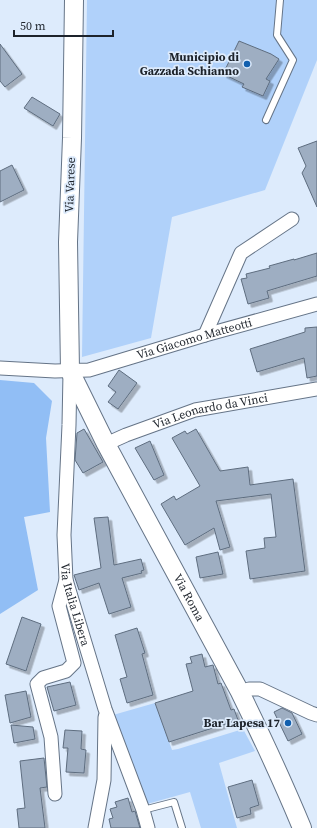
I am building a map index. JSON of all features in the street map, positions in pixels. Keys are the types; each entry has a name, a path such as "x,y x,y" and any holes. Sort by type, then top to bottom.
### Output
{"main road":[{"name":"Via Varese","path":"70,370 68,242 73,124 74,0"},
{"name":"Via Roma","path":"70,370 106,444 240,692 260,732 302,828"}],"street":[{"path":"205,335 241,253 292,219"},
{"name":"Via Giacomo Matteotti","path":"0,368 89,370 205,335 317,304"},
{"name":"Via Italia Libera","path":"70,370 64,535 66,580 105,709 143,810 148,828"},
{"name":"Via Leonardo da Vinci","path":"106,444 126,435 195,410 317,389"},
{"path":"55,794 51,737 37,684 43,678 66,671 74,664 59,606 66,580"},
{"path":"240,692 249,689 260,689 311,714 317,715"},
{"path":"95,828 104,780 105,709"}],"lane":[{"path":"266,120 292,60 277,34 280,0"},
{"path":"143,810 174,802 182,828"}],"shaded area":[{"path":"87,0 317,0 317,60 265,190 172,217 151,338 82,357"},
{"path":"0,380 34,383 52,401 46,438 50,512 24,517 38,590 0,614"},
{"path":"155,703 172,750 243,729 255,751 219,763 237,828 201,828 190,792 147,804 113,715"}],"building":[{"path":"239,41 271,54 279,59 266,79 270,81 263,96 242,87 244,84 223,74"},
{"path":"0,44 22,74 5,87 0,81"},
{"path":"32,97 60,114 53,126 24,108"},
{"path":"317,141 317,207 302,173 306,166 298,148"},
{"path":"12,165 24,190 0,202 0,171"},
{"path":"317,253 317,276 267,291 269,298 248,304 241,279 247,278 246,274"},
{"path":"317,327 317,376 307,378 304,358 257,372 250,349 305,332 305,328"},
{"path":"119,370 137,383 118,409 108,402 116,392 108,386"},
{"path":"84,429 103,462 83,473 75,460 77,433"},
{"path":"196,429 220,471 248,467 250,485 293,479 305,571 250,579 246,551 265,548 264,538 276,537 271,494 216,501 230,547 220,550 214,528 185,545 161,504 174,496 176,500 200,486 172,438 185,431 187,434"},
{"path":"150,441 164,475 154,480 135,448"},
{"path":"108,517 114,565 141,559 144,570 141,571 142,573 122,578 131,607 109,614 99,583 79,590 74,575 101,568 94,518"},
{"path":"218,552 223,574 200,578 196,557"},
{"path":"22,617 41,624 26,671 6,664"},
{"path":"137,628 145,653 142,654 153,695 127,703 120,679 127,677 115,635"},
{"path":"202,654 205,667 213,665 218,684 221,683 231,710 234,709 238,720 169,742 155,703 193,691 186,664 192,663 190,657"},
{"path":"70,682 76,705 54,711 47,687"},
{"path":"26,691 31,717 10,723 5,695"},
{"name":"Bar Lapesa 17","path":"282,708 292,713 302,734 288,741 274,712"},
{"path":"11,725 33,727 35,739 14,743"},
{"path":"65,730 82,731 81,749 86,750 84,773 66,772 68,748 63,748"},
{"path":"44,758 47,787 40,788 45,828 19,828 17,809 25,808 20,761"},
{"path":"252,780 259,805 250,808 251,814 237,818 228,787"},
{"path":"128,798 132,812 135,811 140,828 111,828 109,819 113,818 110,809 117,807 115,802"}],"place":[{"name":"Municipio di Gazzada Schianno","path":"247,64"},
{"name":"Bar Lapesa 17","path":"288,723"}]}
